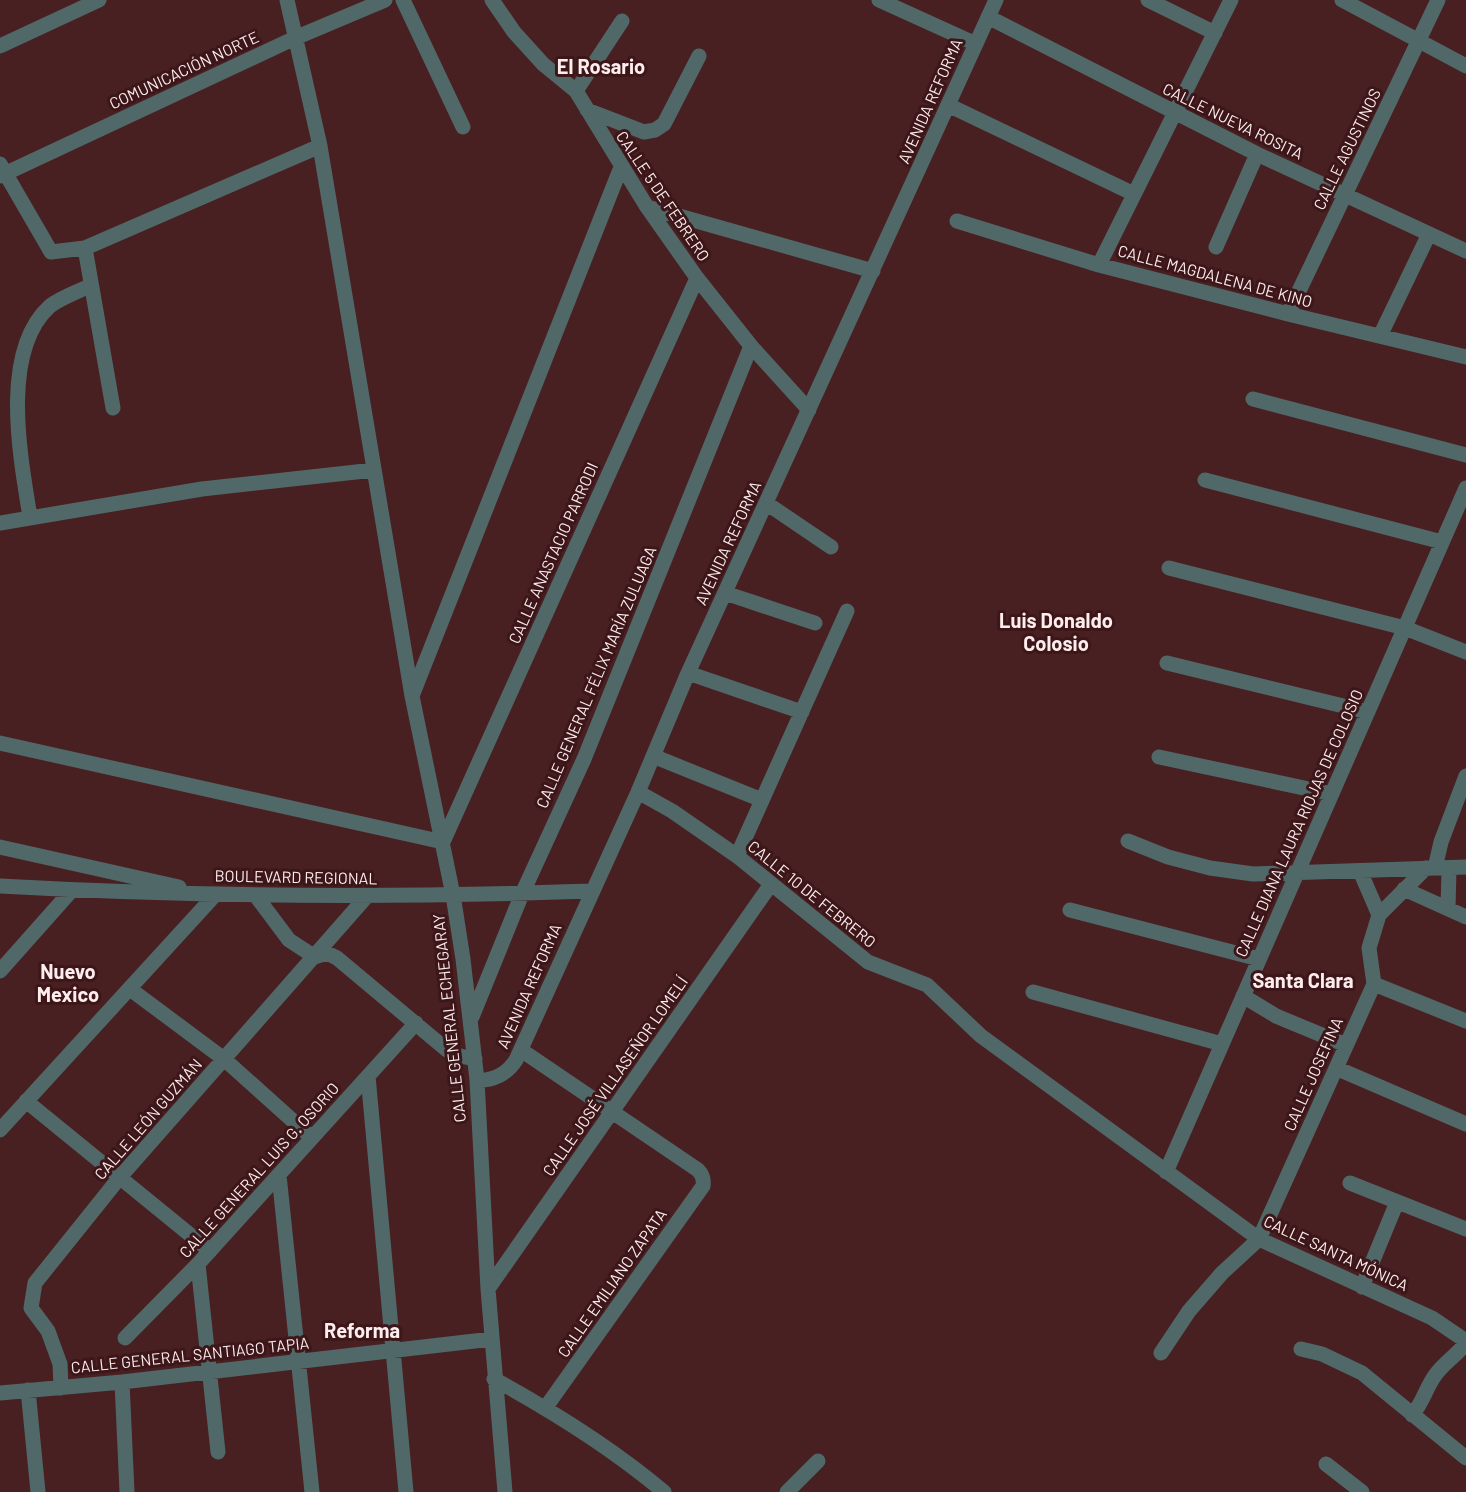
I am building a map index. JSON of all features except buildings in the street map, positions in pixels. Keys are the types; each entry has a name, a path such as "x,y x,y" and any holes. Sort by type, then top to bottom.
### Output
{"street":[{"path":"0,46 99,0"},
{"name":"CALLE GENERAL ECHEGARAY","path":"287,0 332,210 412,696 453,896 471,1020 477,1080 494,1379 505,1492"},
{"name":"COMUNICACIÓN NORTE","path":"2,171 295,38 385,0"},
{"path":"403,0 463,127"},
{"name":"CALLE 5 DE FEBRERO","path":"492,0 514,32 543,64 576,91 621,167 697,278 751,346 809,410"},
{"path":"879,0 976,44"},
{"name":"AVENIDA REFORMA","path":"477,1080 488,1080 504,1073 513,1065 638,792 688,673 996,0"},
{"path":"1148,0 1215,33"},
{"path":"1099,265 1231,0"},
{"path":"1342,0 1466,66"},
{"name":"CALLE AGUSTINOS","path":"1288,314 1438,0"},
{"name":"CALLE NUEVA ROSITA","path":"988,17 1257,154 1466,251"},
{"path":"576,91 621,21"},
{"path":"587,110 644,132 655,130 664,124 699,56"},
{"path":"948,105 1134,194"},
{"path":"2,171 51,252 85,248 320,146"},
{"path":"1216,248 1257,154"},
{"path":"412,696 621,167"},
{"path":"647,207 873,271"},
{"name":"CALLE MAGDALENA DE KINO","path":"957,221 1099,265 1466,357"},
{"path":"1380,336 1430,234"},
{"path":"85,248 113,408"},
{"name":"CALLE ANASTACIO PARRODI","path":"443,842 697,278"},
{"path":"30,517 12,386 20,346 32,323 50,306 91,285"},
{"name":"CALLE GENERAL FÉLIX MARÍA ZULUAGA","path":"471,1020 522,894 584,759 751,346"},
{"path":"1252,399 1466,455"},
{"path":"0,523 202,489 374,470"},
{"path":"1205,480 1442,542"},
{"name":"CALLE DIANA LAURA RIOJAS DE COLOSIO","path":"1166,1172 1466,488"},
{"path":"766,503 831,547"},
{"path":"1169,568 1405,628 1466,652"},
{"path":"725,593 815,623"},
{"path":"737,856 847,611"},
{"path":"1167,663 1368,712"},
{"path":"688,673 802,712"},
{"path":"0,743 443,842"},
{"path":"652,756 762,800"},
{"path":"1159,757 1332,794"},
{"path":"1448,909 1436,868 1441,842 1466,776"},
{"name":"CALLE 10 DE FEBRERO","path":"638,792 680,816 737,856 868,962 927,985 937,992 969,1026 1166,1172"},
{"path":"1128,841 1168,857 1210,868 1253,874 1466,867"},
{"path":"0,847 214,895 0,1130"},
{"path":"1436,868 1404,890 1379,915 1369,948 1371,972 1374,984 1466,1021"},
{"path":"1360,871 1379,915"},
{"name":"CALLE JOSÉ VILLASEÑOR LOMELÍ","path":"488,1289 771,884"},
{"name":"BOULEVARD REGIONAL","path":"0,886 256,896 453,896 591,891"},
{"path":"0,971 72,890"},
{"path":"1404,890 1466,917"},
{"path":"256,896 289,940 315,957 327,953 341,961 447,1050 475,1059"},
{"name":"CALLE LEÓN GUZMÁN","path":"61,1388 60,1364 48,1331 31,1308 35,1283 120,1177 367,896"},
{"path":"1070,910 1259,959"},
{"name":"CALLE JOSEFINA","path":"1259,1239 1374,984"},
{"path":"130,989 224,1059 312,1138"},
{"path":"1033,992 1222,1044"},
{"path":"1243,996 1276,1016 1346,1046"},
{"name":"CALLE GENERAL LUIS G. OSORIO","path":"125,1338 198,1264 416,1023"},
{"path":"520,1050 612,1112"},
{"path":"1336,1068 1466,1124"},
{"path":"368,1076 406,1492"},
{"path":"26,1101 210,1251"},
{"name":"CALLE EMILIANO ZAPATA","path":"546,1407 703,1186 703,1177 698,1170 612,1112"},
{"name":"CALLE SANTA MÓNICA","path":"1166,1172 1259,1239 1439,1321 1466,1342"},
{"path":"279,1174 312,1492"},
{"path":"1350,1183 1466,1229"},
{"path":"1362,1287 1397,1202"},
{"path":"1161,1353 1189,1311 1215,1281 1259,1239"},
{"path":"198,1264 218,1452"},
{"name":"CALLE GENERAL SANTIAGO TAPIA","path":"0,1393 122,1382 492,1339"},
{"path":"1412,1415 1421,1405 1438,1372 1456,1356 1466,1342"},
{"path":"1301,1349 1322,1354 1362,1373 1466,1458"},
{"path":"494,1379 546,1407 596,1439 664,1492"},
{"path":"122,1382 127,1492"},
{"path":"28,1390 38,1492"},
{"path":"786,1492 818,1461"},
{"path":"1326,1464 1362,1492"}],"district":[{"name":"El Rosario","path":"601,67"},
{"name":"Luis Donaldo Colosio","path":"1056,632"},
{"name":"Santa Clara","path":"1303,981"},
{"name":"Nuevo Mexico","path":"68,984"},
{"name":"Reforma","path":"362,1331"}]}
